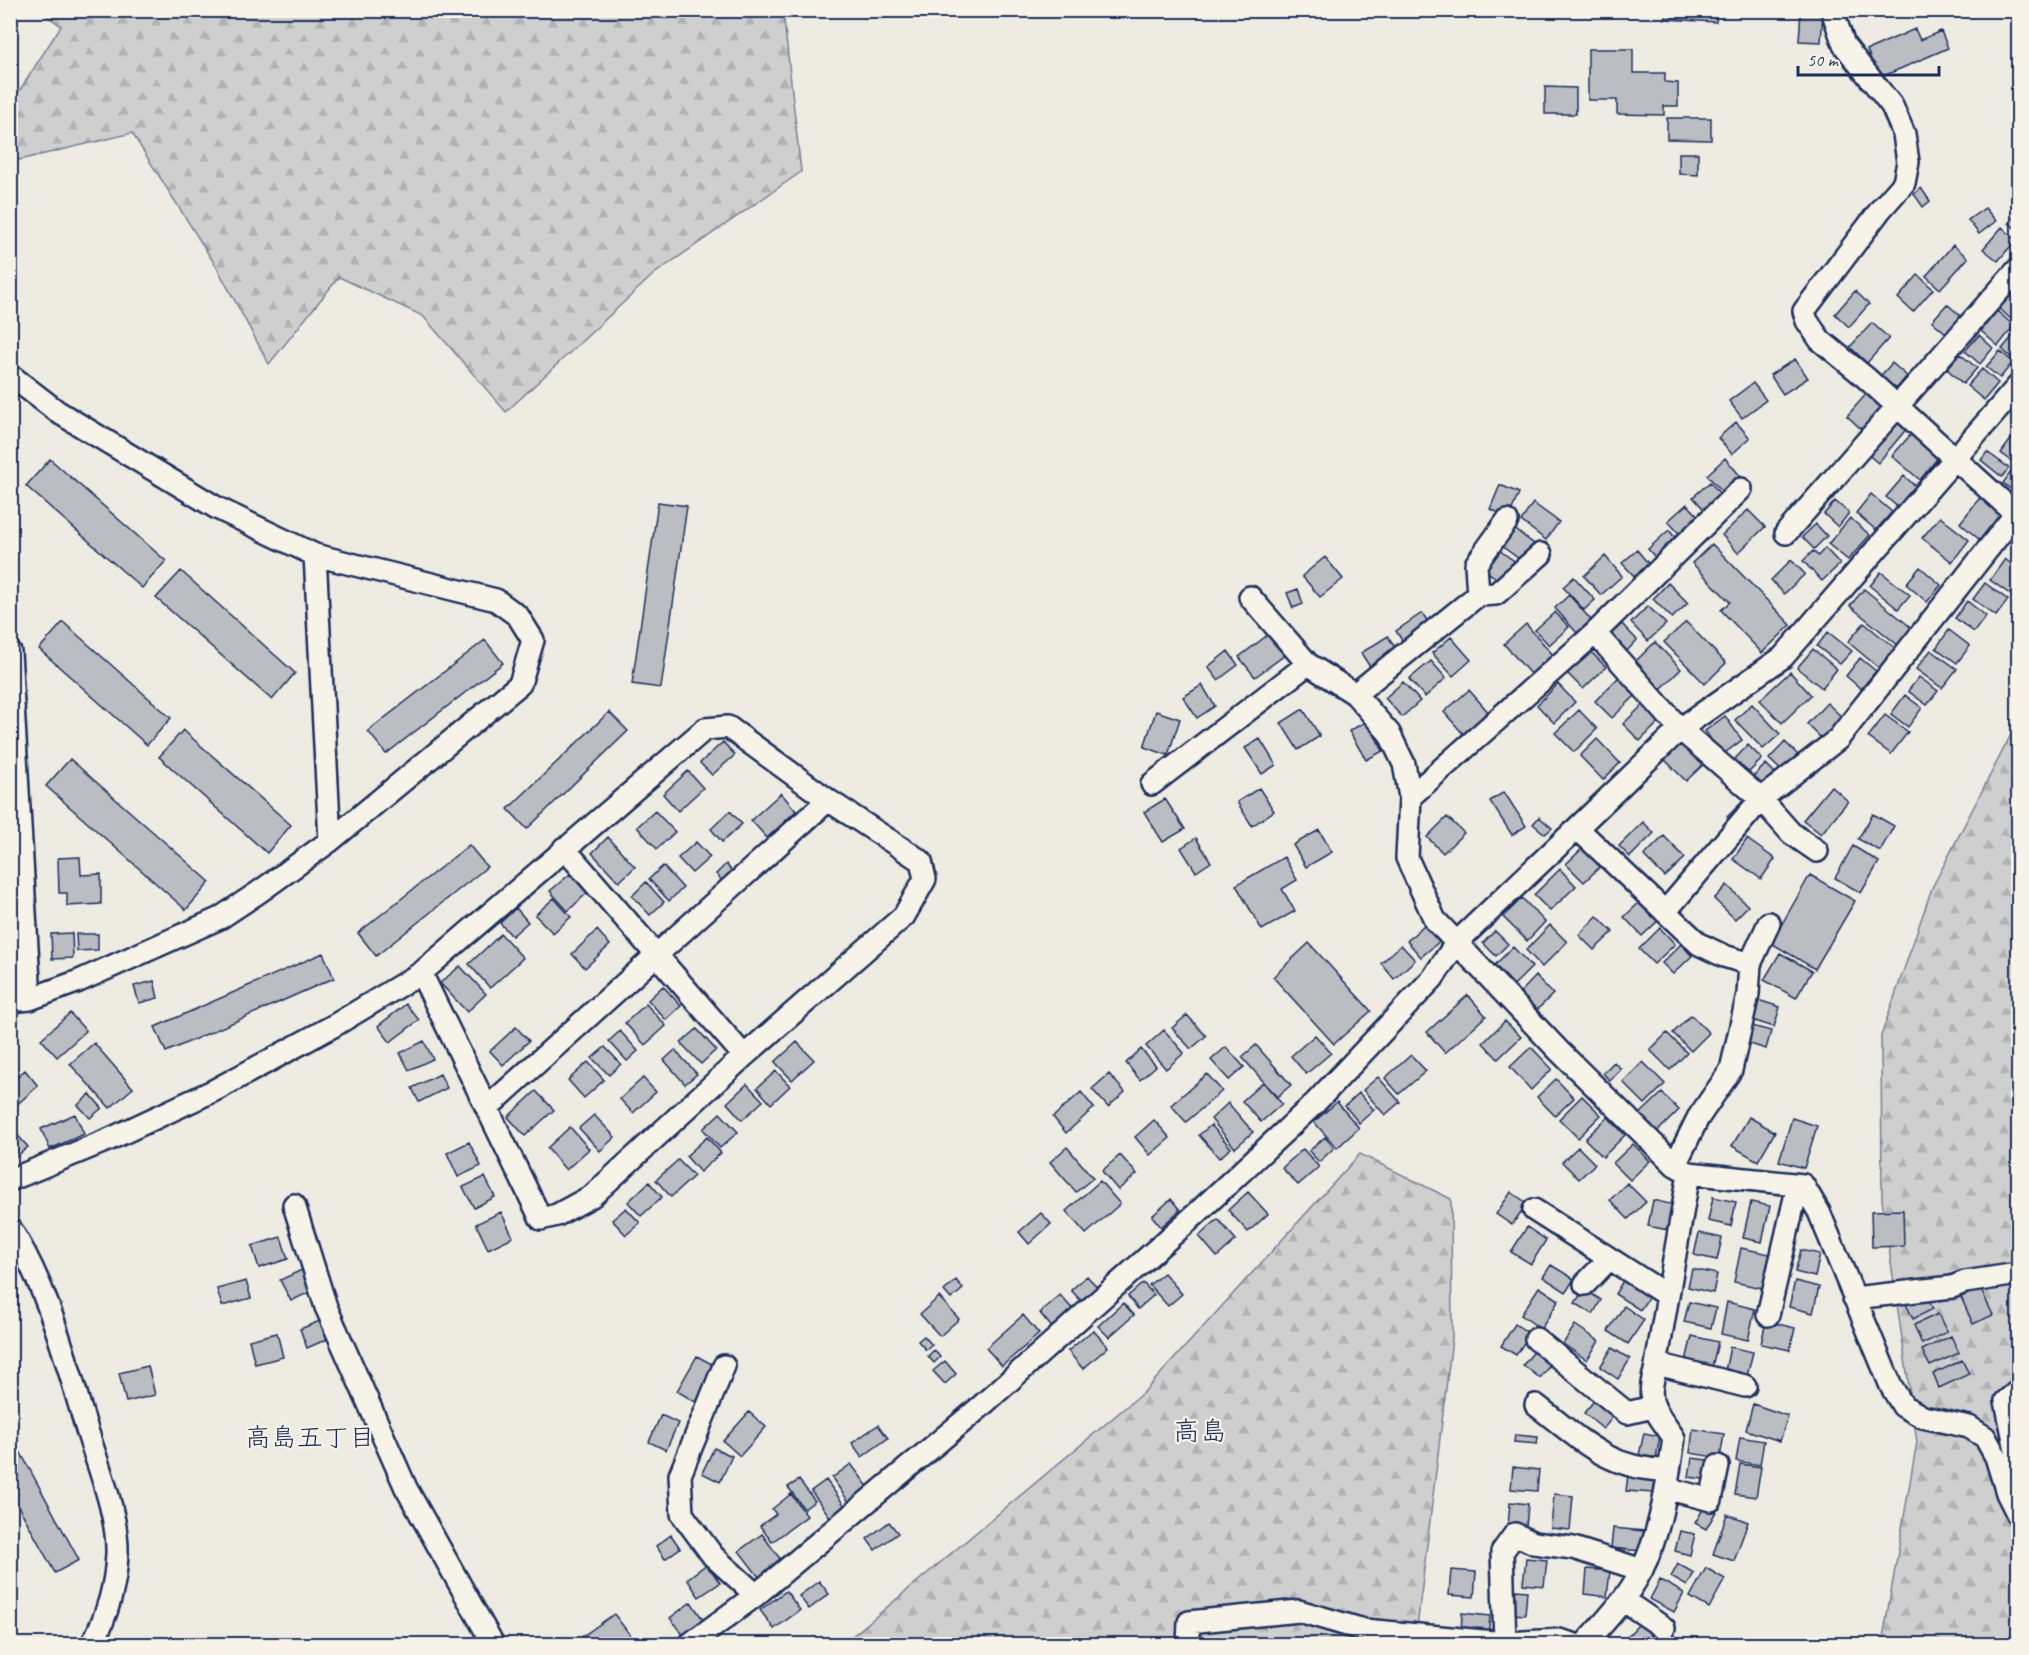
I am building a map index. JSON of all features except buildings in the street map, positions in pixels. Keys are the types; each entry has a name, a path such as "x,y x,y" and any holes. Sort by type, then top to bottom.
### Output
{"street":[{"path":"1665,912 1761,799 1838,740 2017,513 1820,340 1807,321 1804,311 1881,209 1904,183 1908,162 1904,134 1892,106 1844,45 1832,10"},
{"path":"1786,533 1897,406 2014,282"},
{"path":"10,375 58,412 217,508 315,555 496,600 518,616 533,640 520,684 330,841 220,918 79,981 20,1000 10,652"},
{"path":"690,1644 756,1595 979,1408 1205,1206 1315,1103 1378,1039 1433,978 1456,943 1680,729 1784,657 2019,386"},
{"path":"1410,797 1595,633 1741,489"},
{"path":"1478,596 1476,564 1507,521"},
{"path":"1355,694 1478,596 1496,594 1541,554"},
{"path":"315,555 330,841"},
{"path":"1250,597 1308,664 1355,694 1389,733 1404,764 1410,797 1407,858 1435,920 1559,1051 1682,1169 1803,1185 1819,1212 1891,1386 1903,1406 1923,1417 1969,1427 1985,1437 2013,1492 2019,1515"},
{"path":"1595,633 1680,729 1761,799 1791,833 1816,851"},
{"path":"1152,784 1308,664"},
{"path":"10,1180 110,1139 215,1090 335,1025 421,973 705,729 728,727 828,800 921,861 925,879 904,916 744,1056 592,1196 542,1220 421,973"},
{"path":"487,1108 828,800"},
{"path":"1577,828 1699,944 1724,956 1750,964"},
{"path":"564,848 744,1056"},
{"path":"1585,1644 1623,1600 1642,1570 1668,1479 1674,1438 1653,1407 1650,1390 1657,1364 1668,1296 1682,1169 1698,1118 1731,1070 1748,994 1750,964 1769,923"},
{"path":"1768,1315 1797,1185"},
{"path":"294,1205 326,1307 406,1488 493,1644"},
{"path":"1533,1210 1668,1296"},
{"path":"10,1228 40,1281 108,1498 117,1551 112,1593 103,1623 92,1644"},
{"path":"1585,1284 1609,1259"},
{"path":"1854,1299 1952,1287 1965,1282 2019,1274"},
{"path":"1536,1339 1628,1413 1653,1407"},
{"path":"1657,1364 1745,1386"},
{"path":"724,1366 680,1475 682,1514 713,1556 756,1595"},
{"path":"2019,1390 2006,1401 2019,1461"},
{"path":"1536,1405 1602,1456 1668,1479 1711,1500 1718,1466"},
{"path":"1504,1643 1502,1552 1515,1534 1534,1543 1573,1548 1642,1570"},
{"path":"1623,1600 1664,1628"},
{"path":"1188,1644 1190,1622 1299,1611 1364,1630 1504,1643 1559,1640 1573,1644"}],"green space":[{"path":"41,11 783,11 801,172 654,274 506,412 423,316 339,277 269,364 216,266 132,133 11,162 11,104 61,26"},
{"path":"2018,721 2018,1644 1878,1644 1883,1638 1917,1442 1882,1200 1881,1036 1932,888"},
{"path":"1360,1154 1451,1199 1452,1339 1415,1644 843,1644 1145,1391"}],"district":[{"name":"高島","path":"1200,1431"},
{"name":"高島五丁目","path":"310,1437"}]}
